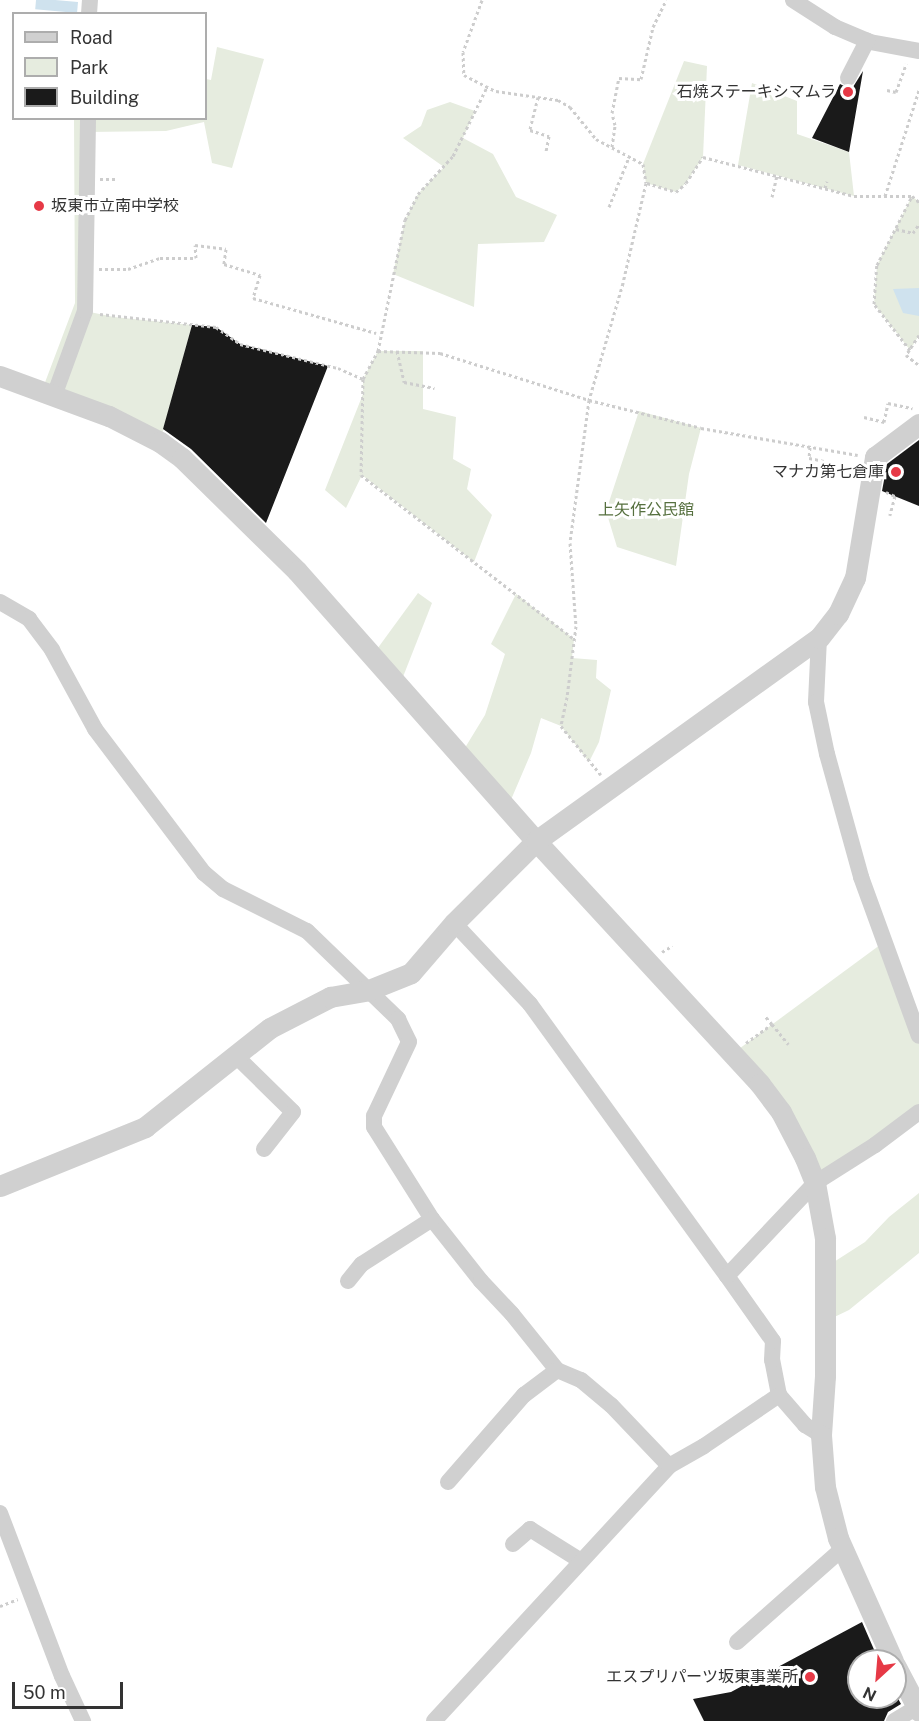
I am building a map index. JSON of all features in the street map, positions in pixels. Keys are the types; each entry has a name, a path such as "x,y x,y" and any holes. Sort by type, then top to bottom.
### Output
{"street":[{"path":"793,0 835,27 867,41 915,50"},
{"path":"848,78 867,41"},
{"path":"54,396 85,311 88,120"},
{"path":"0,376 109,416 160,442 182,458 297,571 536,841 732,1054 781,1112 815,1183 825,1238 825,1376 821,1435 825,1487 842,1549 888,1649"},
{"path":"0,1186 145,1127 270,1028 330,997 369,990 411,973 454,923 536,841 819,638 838,614 855,578 875,457 919,424"},
{"path":"0,602 29,619 52,650 95,729 204,873 223,889 307,932 398,1019 409,1042 374,1116 374,1127 432,1219 557,1370 581,1380 611,1406 669,1466"},
{"path":"819,638 816,702 827,754 861,878 919,1036"},
{"path":"454,923 530,1004 727,1276 773,1341 772,1359 779,1395 805,1425 821,1435"},
{"path":"235,1055 293,1112 264,1149"},
{"path":"727,1276 815,1183 875,1145 919,1112"},
{"path":"348,1281 362,1264 432,1219"},
{"path":"447,1482 524,1395 557,1370"},
{"path":"441,1719 669,1466 704,1446 779,1395"},
{"path":"0,1513 62,1676 83,1721"},
{"path":"513,1544 530,1529 581,1561"},
{"path":"737,1642 842,1549"},
{"path":"894,1721 918,1709 907,1688"}],"path":[{"path":"482,0 463,52 464,75 496,91 558,100 570,107 596,139 643,164 646,183 623,283 589,400 570,543 574,639 561,726 611,785"},
{"path":"612,147 615,125 612,113 619,78 640,79 653,27 666,0"},
{"path":"887,90 896,92 915,50"},
{"path":"487,86 453,156 418,194 405,220 378,351 363,379 361,475 574,639"},
{"path":"885,196 919,90"},
{"path":"538,97 530,130 549,136 546,152"},
{"path":"609,207 629,157"},
{"path":"646,183 676,192 686,183 703,157 855,196 912,196 919,202"},
{"path":"772,197 777,175"},
{"path":"825,188 827,181"},
{"path":"910,350 874,304 877,265 912,196"},
{"path":"896,229 913,233 919,224"},
{"path":"86,268 128,269 160,258 196,258 195,245 225,249 224,264 260,275 253,298 376,333"},
{"path":"85,311 114,317 216,327 240,344 338,368 363,379"},
{"path":"919,335 906,356 919,364"},
{"path":"378,351 423,351 466,360 589,400 729,435 875,457"},
{"path":"397,351 404,382 434,388"},
{"path":"864,417 884,422 888,403 919,410"},
{"path":"810,447 809,458 825,461"},
{"path":"765,1016 788,1044"},
{"path":"732,1054 772,1023"}],"green space":[{"path":"217,47 264,59 232,168 212,163 204,122 166,131 88,132 85,311 114,317 192,325 160,442 41,393 75,303 74,120 207,120 207,79 211,80"},
{"path":"684,61 707,66 703,157 686,183 676,192 646,183 643,164"},
{"path":"752,83 797,101 797,134 849,152 854,196 738,165"},
{"path":"450,102 475,111 463,138 493,154 516,197 557,215 544,242 478,244 474,307 393,274 405,220 418,194 444,167 403,138 421,126 427,110"},
{"path":"912,196 919,202 919,335 910,350 874,304 877,265"},
{"path":"378,351 423,351 423,409 456,417 453,459 471,469 467,489 492,515 474,562 362,475 346,508 325,490 363,394 363,379"},
{"name":"上矢作公民館","path":"639,411 701,428 689,474 676,566 617,547 606,511"},
{"path":"418,593 432,603 399,687 372,656"},
{"path":"516,594 574,639 572,658 597,660 596,678 611,690 599,742 589,762 561,726 541,718 531,753 507,809 460,756 485,715 505,654 491,644"},
{"path":"884,942 919,1036 919,1112 815,1183 732,1054"},
{"path":"919,1193 919,1253 849,1310 826,1321 826,1267 865,1242 889,1217"}],"water":[{"path":"36,0 78,2 77,12 35,9"},
{"path":"919,288 919,316 903,313 893,289"}],"building":[{"name":"石焼ステーキシマムラ","path":"863,71 849,152 812,138 840,84 848,88 853,87"},
{"path":"192,325 216,327 240,344 328,366 266,523 191,449 163,429"},
{"name":"マナカ第七倉庫","path":"919,440 919,506 882,491 887,464"},
{"name":"エスプリパーツ坂東事業所","path":"862,1622 874,1649 847,1649 847,1709 893,1709 888,1712 884,1721 704,1721 693,1699 731,1692"}],"place":[{"name":"石焼ステーキシマムラ","path":"848,92"},
{"name":"坂東市立南中学校","path":"39,206"},
{"name":"マナカ第七倉庫","path":"896,472"},
{"name":"エスプリパーツ坂東事業所","path":"810,1677"}]}
